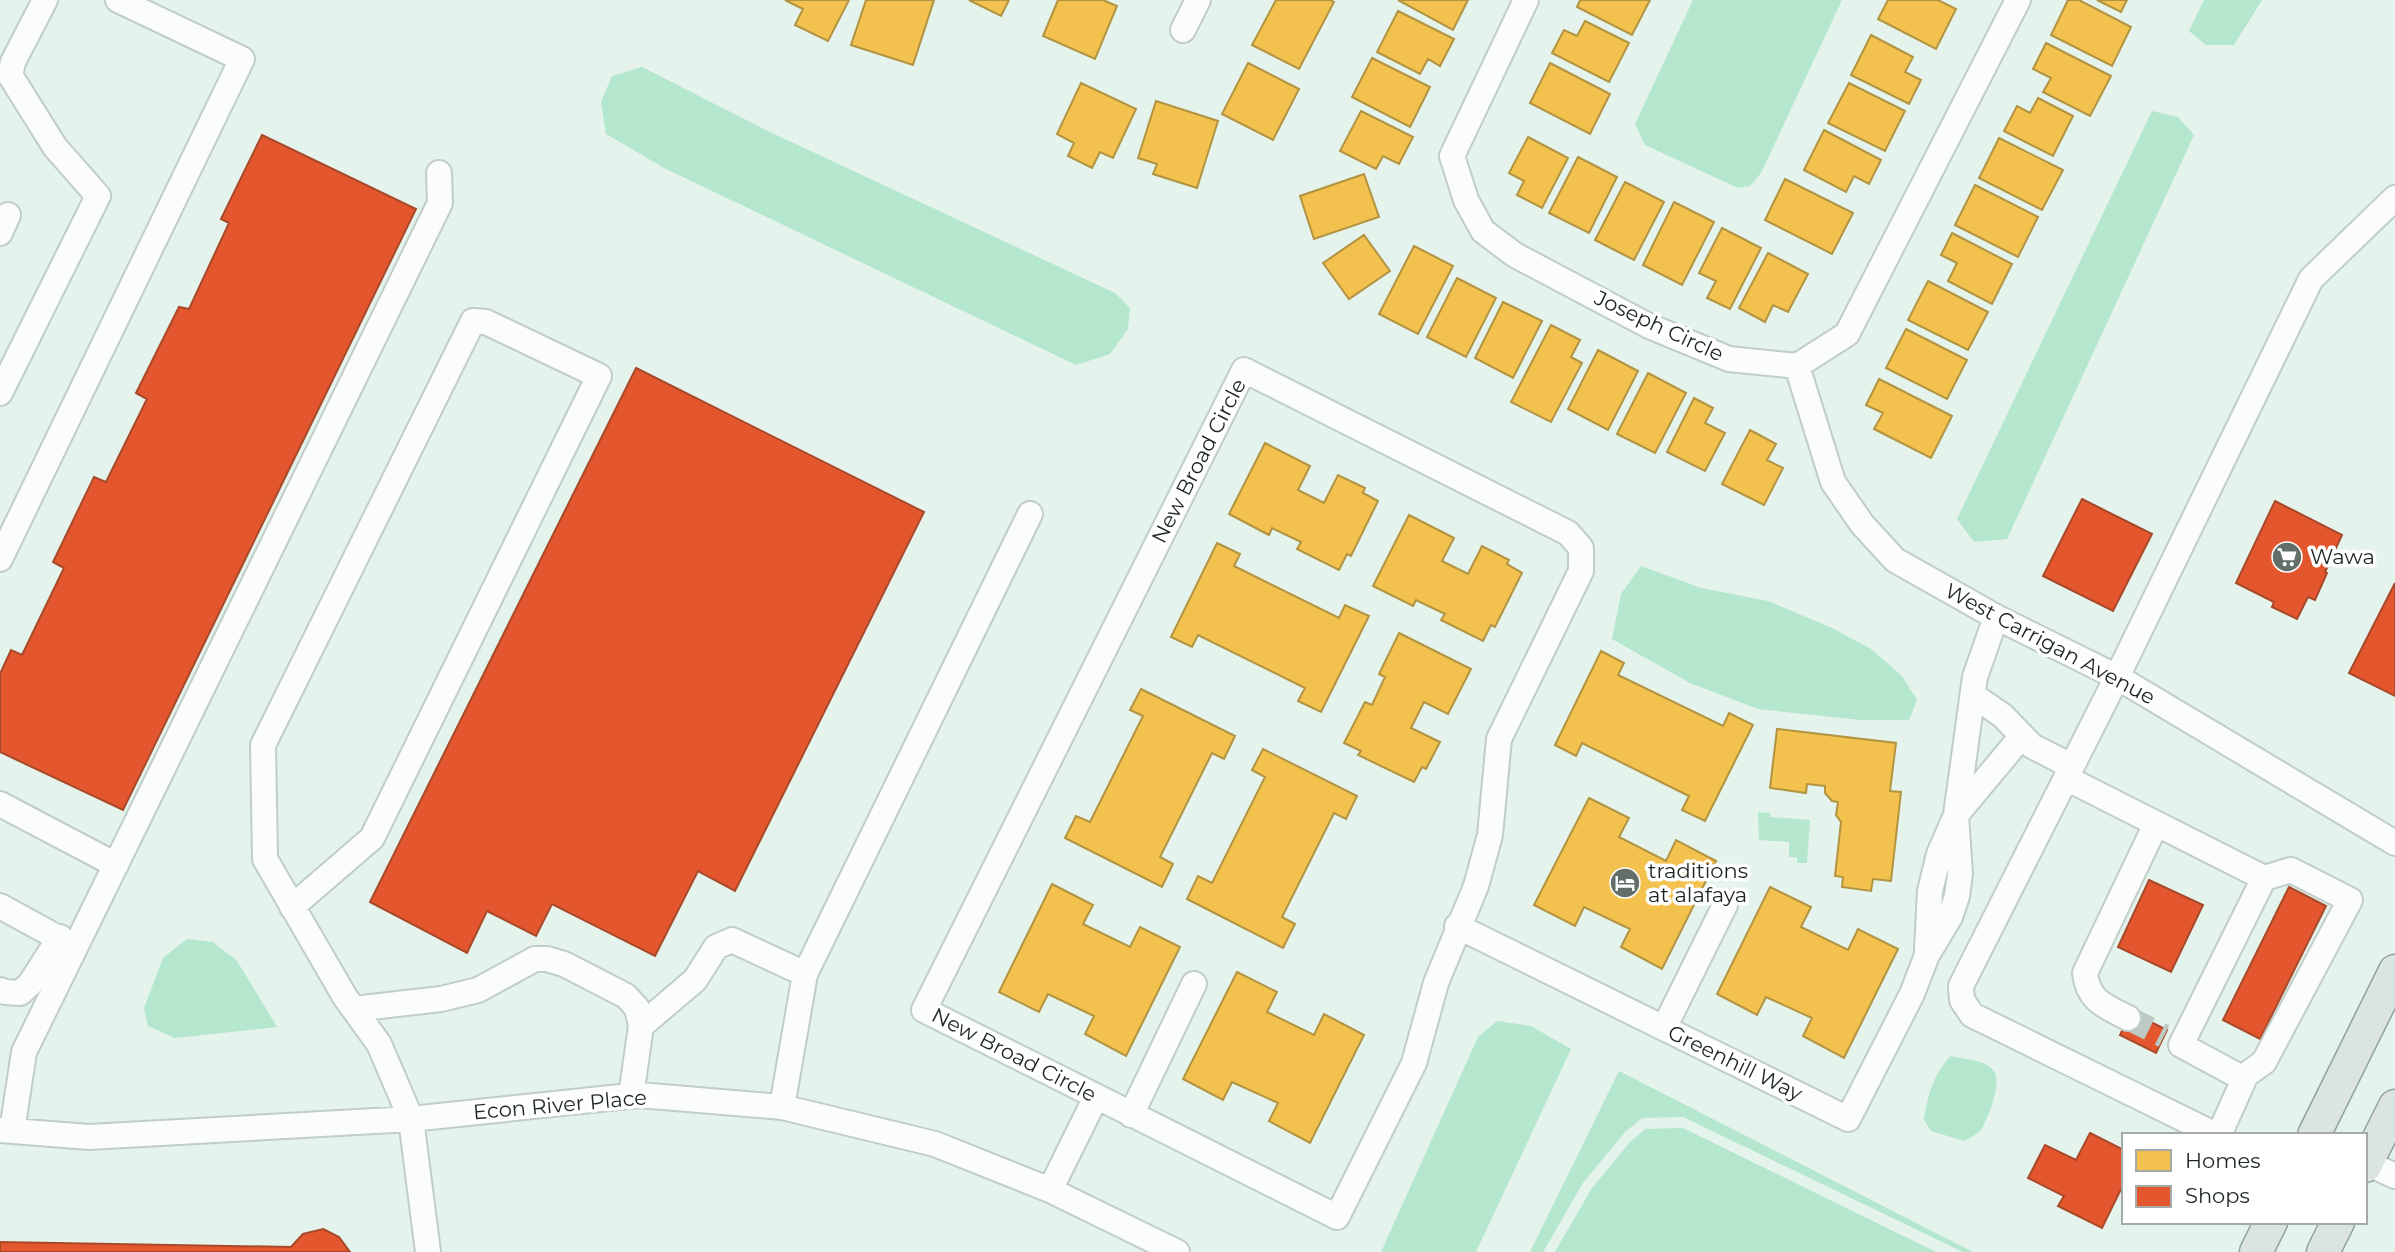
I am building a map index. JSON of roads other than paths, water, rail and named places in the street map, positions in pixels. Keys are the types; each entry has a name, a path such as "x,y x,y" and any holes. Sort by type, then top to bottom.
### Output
{"main road":[{"path":"2315,1133 2395,971"},
{"path":"2367,1162 2395,1106"},
{"path":"2256,1252 2270,1224"},
{"path":"2323,1252 2337,1224"}],"street":[{"path":"0,393 9,353 98,196 55,147 10,75 13,61 45,0"},
{"path":"0,559 242,59 118,0"},
{"path":"1183,30 1198,0"},
{"name":"Joseph Circle","path":"1526,0 1452,156 1466,200 1483,231 1515,254 1649,326 1729,359 1797,366"},
{"path":"1797,366 1847,334 2018,0"},
{"path":"6,1131 24,1052 68,942 116,865 440,203 439,173"},
{"path":"2213,1133 1972,1014 1962,1000 1961,986 2117,677 2311,279 2395,198"},
{"path":"292,906 372,838 599,376 486,322 473,321 263,745 265,859 292,906 354,1009 379,1044 411,1119 428,1252"},
{"name":"West Carrigan Avenue","path":"1797,366 1833,482 1862,524 1895,560 1996,617 2117,677 2395,843"},
{"name":"New Broad Circle","path":"1244,370 1568,533 1581,548 1581,571 1499,739 1490,835 1476,886 1457,926 1436,983 1414,1063 1337,1217 1096,1097 924,1010 1244,370"},
{"path":"782,1107 805,974 1030,514"},
{"name":"Greenhill Way","path":"1457,926 1848,1119 1912,994 1927,955 1950,917 1957,896 1960,874 1956,815 1975,677 1996,617"},
{"path":"1973,695 2003,716 2032,746 2068,772 2156,824 2264,878 2291,870 2350,900 2264,1062 2245,1074 2218,1133"},
{"path":"1956,815 2022,736"},
{"path":"0,804 116,865"},
{"path":"2128,1018 2092,996 2086,987 2085,973 2156,824"},
{"path":"2244,1079 2173,1041 2264,878"},
{"path":"1664,1028 1725,905"},
{"path":"0,906 68,942"},
{"path":"641,1026 695,980 716,947 732,940 805,974"},
{"path":"0,990 20,993 68,942"},
{"path":"354,1009 441,999 478,990 535,959 564,964 626,996 638,1009 641,1026 631,1096"},
{"path":"1131,1115 1194,984"},
{"name":"Econ River Place","path":"6,1131 89,1137 411,1119 631,1096 782,1107 935,1144 1050,1190 1177,1252"},
{"path":"1050,1190 1096,1097"},
{"path":"2367,1164 2395,1176"}],"tunnel":[{"path":"2128,1018 2164,1036"}],"place":[{"name":"Wawa","path":"2287,557"},
{"name":"traditions at alafaya","path":"1625,883"}]}
